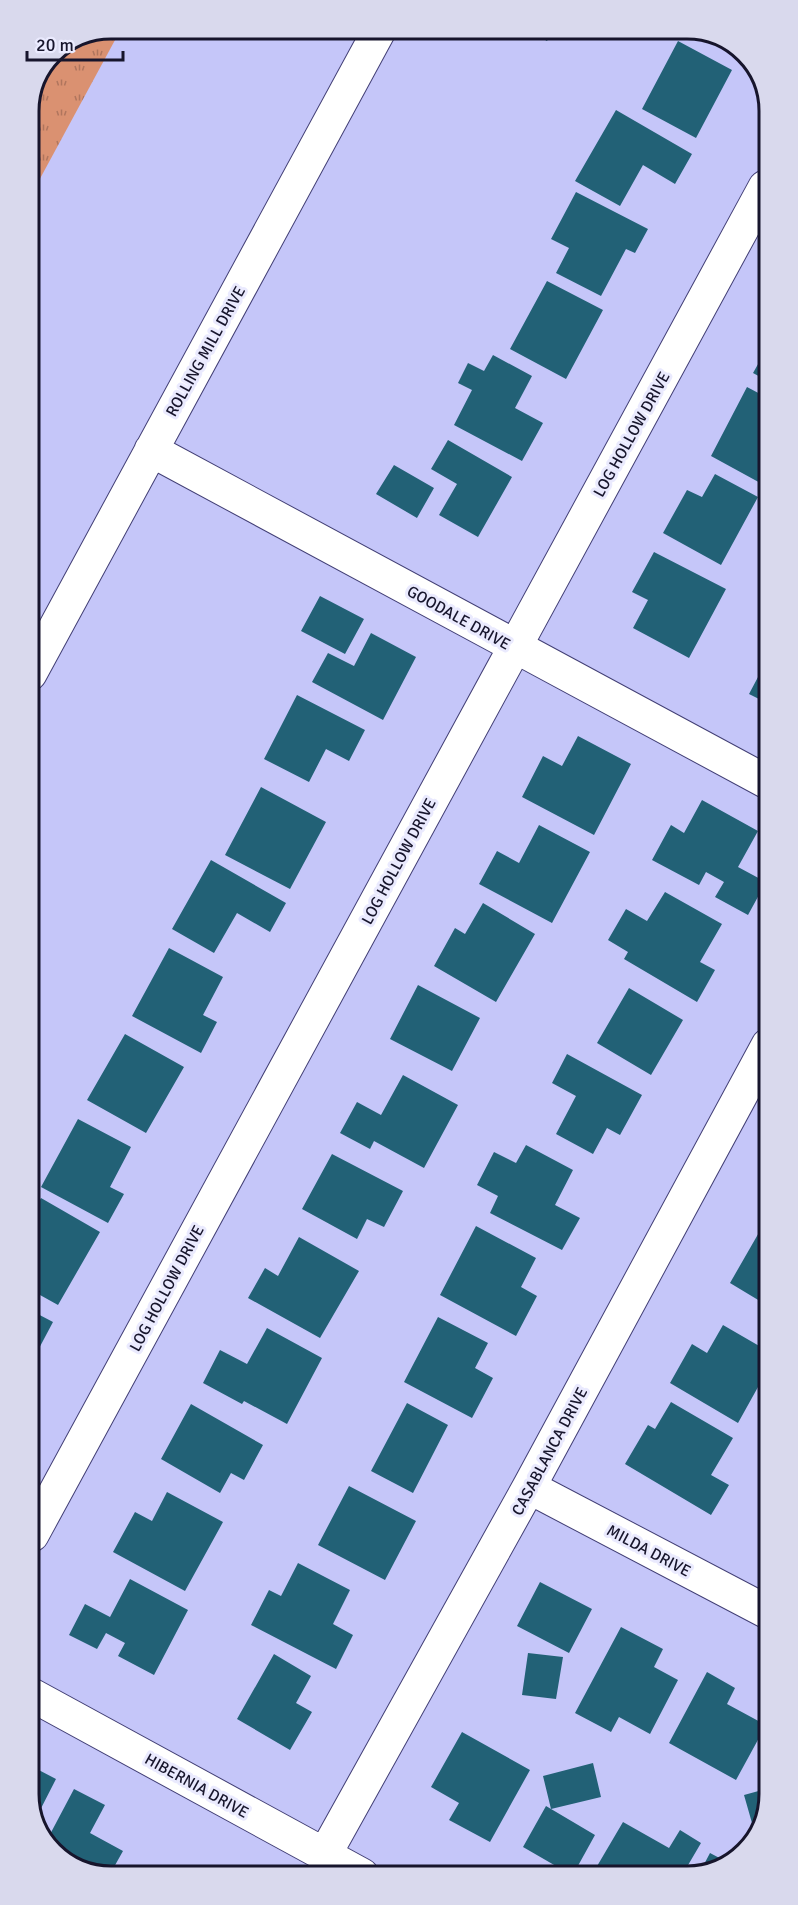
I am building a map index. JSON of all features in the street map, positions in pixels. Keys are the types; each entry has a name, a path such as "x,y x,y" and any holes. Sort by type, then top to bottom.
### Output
{"street":[{"name":"ROLLING MILL DRIVE","path":"39,657 375,39"},
{"name":"LOG HOLLOW DRIVE","path":"39,1522 759,198"},
{"name":"GOODALE DRIVE","path":"151,450 759,778"},
{"name":"CASABLANCA DRIVE","path":"325,1854 529,1487 759,1061"},
{"name":"MILDA DRIVE","path":"529,1487 759,1608"},
{"name":"HIBERNIA DRIVE","path":"39,1699 346,1866"}],"green space":[{"path":"116,39 39,181 39,106 46,79 54,67 75,49 88,43"}],"building":[{"path":"678,41 732,70 696,138 642,109"},
{"path":"616,110 692,154 675,184 643,165 620,206 575,181"},
{"path":"576,192 648,229 635,253 626,249 601,296 556,273 569,248 551,239"},
{"path":"547,281 603,310 566,379 510,349"},
{"path":"493,355 532,376 515,408 543,423 522,461 454,425 472,390 458,383 468,363 484,371"},
{"path":"759,362 759,376 753,373"},
{"path":"747,387 759,393 759,482 711,456"},
{"path":"448,440 512,477 478,537 439,515 457,484 431,469"},
{"path":"394,465 434,488 417,518 376,494"},
{"path":"715,474 758,497 721,565 663,533 687,490 702,497"},
{"path":"654,552 726,589 689,658 633,628 648,600 632,592"},
{"path":"320,596 364,619 345,654 301,631"},
{"path":"371,633 416,657 383,720 312,682 328,653 354,666"},
{"path":"759,675 759,699 749,694"},
{"path":"297,695 365,730 349,761 326,749 309,782 264,759"},
{"path":"578,736 631,764 594,835 522,797 543,756 562,766"},
{"path":"261,787 326,822 290,889 225,855"},
{"path":"702,800 758,831 738,867 759,878 759,895 748,915 715,897 724,882 706,872 699,885 652,860 671,825 684,833"},
{"path":"539,825 590,852 552,923 479,884 497,851 519,863"},
{"path":"211,860 286,903 270,932 237,913 214,953 172,929"},
{"path":"665,892 722,924 700,962 715,970 697,1002 624,959 628,952 608,940 626,909 647,921"},
{"path":"483,903 535,934 496,1002 434,966 455,928 465,934"},
{"path":"169,948 223,977 203,1015 217,1022 201,1053 132,1016"},
{"path":"418,985 480,1018 452,1071 390,1039"},
{"path":"629,988 683,1020 651,1075 597,1043"},
{"path":"125,1034 184,1067 146,1133 87,1100"},
{"path":"567,1054 642,1095 620,1135 607,1128 593,1154 556,1134 576,1096 552,1083"},
{"path":"403,1075 458,1105 424,1168 374,1141 370,1149 340,1133 357,1102 381,1115"},
{"path":"78,1119 131,1147 110,1187 124,1194 108,1223 41,1187"},
{"path":"526,1145 573,1170 555,1205 580,1218 562,1250 490,1213 498,1196 477,1185 494,1152 516,1163"},
{"path":"332,1154 403,1191 384,1227 367,1219 357,1239 302,1209"},
{"path":"41,1198 100,1232 58,1305 39,1294 39,1201"},
{"path":"476,1226 536,1258 521,1287 537,1296 516,1336 440,1295"},
{"path":"759,1232 759,1301 730,1283"},
{"path":"299,1237 359,1271 320,1338 248,1298 265,1268 278,1276"},
{"path":"39,1315 53,1322 39,1348"},
{"path":"438,1317 488,1343 475,1368 493,1378 472,1418 404,1382"},
{"path":"723,1325 759,1346 759,1385 738,1423 670,1383 692,1344 707,1353"},
{"path":"267,1328 322,1358 287,1424 244,1401 242,1404 203,1383 220,1350 247,1364"},
{"path":"671,1402 733,1438 711,1475 729,1485 711,1515 625,1464 648,1425 655,1429"},
{"path":"407,1403 448,1425 413,1493 371,1471"},
{"path":"191,1404 263,1445 244,1480 231,1473 220,1493 161,1459"},
{"path":"349,1486 416,1521 385,1580 318,1545"},
{"path":"167,1492 223,1522 185,1591 113,1552 135,1512 152,1521"},
{"path":"298,1563 350,1590 333,1624 353,1635 336,1669 251,1625 269,1590 281,1596"},
{"path":"130,1579 188,1610 154,1675 118,1656 125,1643 106,1633 97,1649 69,1635 85,1604 110,1617"},
{"path":"540,1582 592,1609 569,1653 517,1626"},
{"path":"621,1627 663,1649 654,1667 678,1680 650,1734 619,1717 611,1732 575,1713"},
{"path":"528,1653 563,1657 556,1699 522,1695"},
{"path":"274,1654 311,1676 296,1703 312,1712 290,1750 237,1719"},
{"path":"707,1672 735,1688 727,1704 759,1721 759,1738 736,1780 669,1743"},
{"path":"462,1732 530,1770 490,1842 449,1820 459,1803 431,1787"},
{"path":"593,1763 601,1797 551,1809 543,1776"},
{"path":"39,1770 56,1779 40,1809"},
{"path":"74,1789 105,1805 90,1833 123,1851 115,1866 97,1865 83,1861 67,1851 51,1833"},
{"path":"759,1791 757,1813 752,1825 744,1795"},
{"path":"546,1806 595,1835 578,1866 556,1866 523,1847"},
{"path":"623,1822 669,1848 680,1830 701,1843 688,1866 597,1866"},
{"path":"710,1853 720,1858 710,1862 705,1863"}]}
